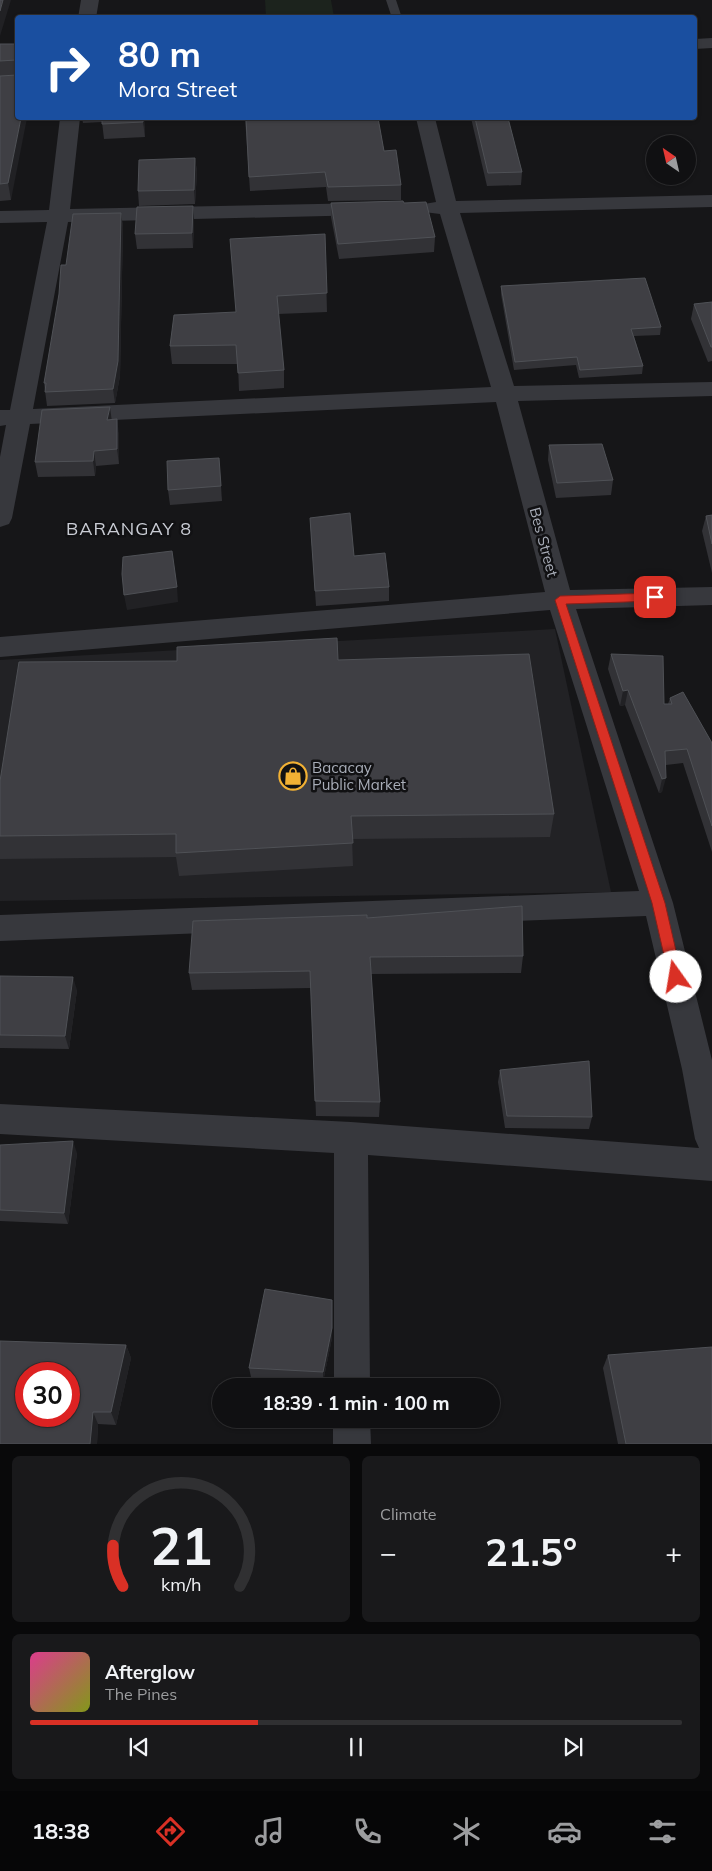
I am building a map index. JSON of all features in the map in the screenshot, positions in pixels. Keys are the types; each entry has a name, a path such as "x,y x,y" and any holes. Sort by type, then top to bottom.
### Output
{"street":[{"path":"88,15 90,0"},
{"path":"697,44 712,43"},
{"path":"0,518 10,418 58,216 70,120"},
{"name":"Bes Street","path":"426,120 448,208 505,394 560,600 658,903 705,1068 712,1139"},
{"path":"0,217 712,201"},
{"path":"10,418 505,394 712,389"},
{"path":"0,646 560,600 712,596"},
{"path":"0,928 658,903"},
{"path":"0,1119 352,1138 712,1165"},
{"path":"352,1138 352,1378"},
{"path":"352,1428 352,1444"}],"lane":[{"path":"391,0 396,15"}],"shaded area":[{"path":"265,0 331,0 334,15 266,15"},
{"name":"Bacacay Public Market","path":"555,629 611,892 0,901 0,660"}],"building":[{"path":"0,0 3,0 0,11"},
{"path":"0,44 15,44 15,60 0,61"},
{"path":"15,75 15,120 21,120 8,183 0,184 0,76"},
{"path":"102,120 143,120 143,122 102,124"},
{"path":"246,120 378,120 384,151 396,150 401,185 328,187 325,172 249,177"},
{"path":"475,120 509,120 522,172 488,173"},
{"path":"195,158 194,190 138,191 139,160"},
{"path":"403,201 404,203 426,202 435,237 338,244 331,203"},
{"path":"193,206 192,233 135,234 137,207"},
{"path":"121,213 118,361 113,389 45,392 46,383 44,383 59,294 61,265 66,265 73,214"},
{"path":"325,234 327,293 277,296 284,370 238,373 236,345 170,346 174,315 236,312 230,239"},
{"path":"645,278 661,327 631,329 643,366 580,370 577,357 515,362 501,286"},
{"path":"712,302 712,347 711,347 694,304"},
{"path":"110,407 107,420 117,419 117,449 94,451 93,461 35,462 42,410"},
{"path":"602,444 613,480 557,483 549,445"},
{"path":"219,458 221,486 168,490 167,461"},
{"path":"350,513 354,556 385,553 389,587 315,591 310,518"},
{"path":"712,515 712,544 706,516"},
{"path":"172,551 177,587 124,595 123,557"},
{"name":"Bacacay Public Market","path":"337,638 338,660 529,654 554,814 351,816 353,843 176,853 176,834 0,836 0,781 19,662 177,661 177,647"},
{"path":"611,654 663,656 664,704 672,704 670,698 683,692 712,743 712,826 687,749 665,751 666,778 662,779 628,690 623,691"},
{"path":"522,906 523,956 370,957 380,1102 315,1101 310,971 189,973 193,921 367,915 367,918"},
{"path":"0,976 73,977 65,1036 0,1035"},
{"path":"589,1061 592,1117 507,1116 500,1070"},
{"path":"73,1141 64,1213 0,1210 0,1145"},
{"path":"265,1289 332,1300 332,1328 323,1372 249,1368"},
{"path":"0,1341 126,1345 111,1412 93,1412 90,1444 0,1444"},
{"path":"712,1347 712,1444 626,1444 608,1355"}],"place":[{"name":"Bacacay Public Market","path":"293,776"}],"district":[{"name":"BARANGAY 8","path":"129,528"}],"route":[{"path":"655,597 560,600 658,903 676,977"}]}
